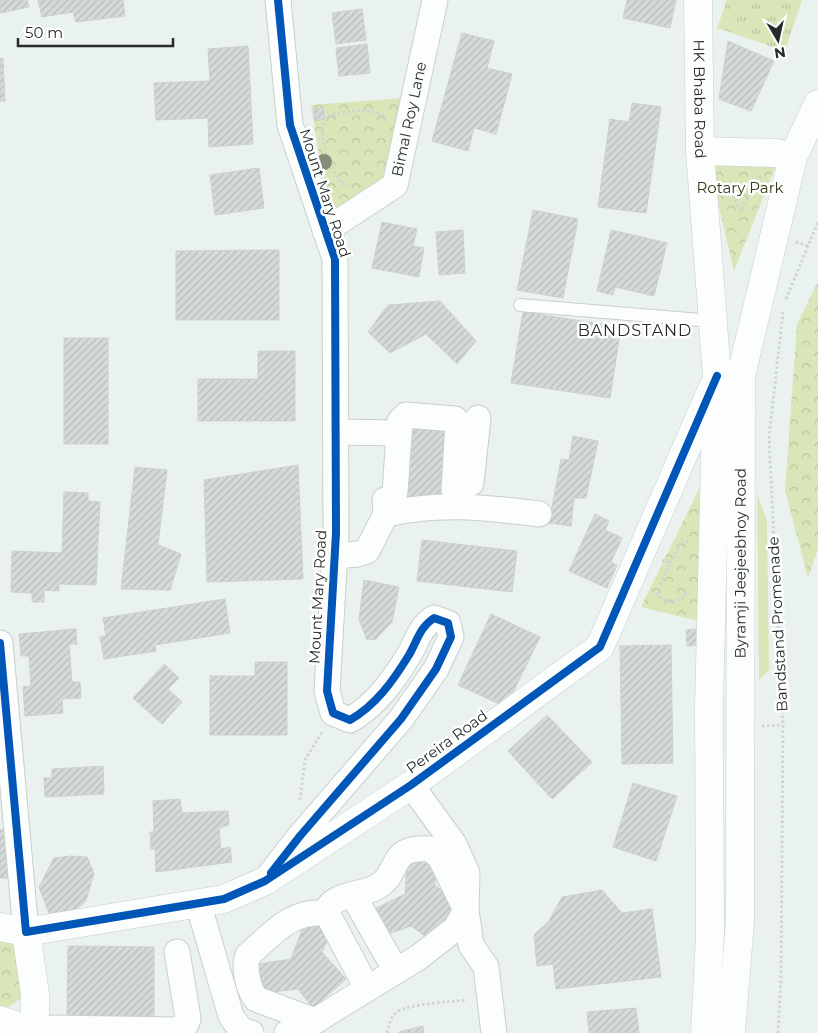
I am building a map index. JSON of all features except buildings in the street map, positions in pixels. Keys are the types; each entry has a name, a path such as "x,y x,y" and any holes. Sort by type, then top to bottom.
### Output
{"street":[{"name":"Mount Mary Road","path":"278,0 290,126 335,259 336,533 327,691 334,713"},
{"name":"Bimal Roy Lane","path":"325,231 394,185 435,0"},
{"name":"HK Bhaba Road","path":"698,0 700,151 713,321 729,376"},
{"name":"Byramji Jeejeebhoy Road","path":"705,1033 710,935 709,706 729,376 793,157 818,104"},
{"path":"700,151 775,153 793,157"},
{"name":"Byramji Jeejeebhoy Road","path":"729,376 740,921 731,1033"},
{"name":"Pereira Road","path":"13,930 224,899 265,881 411,785 600,647 641,550 729,376"},
{"path":"334,556 358,554 367,551 389,502 400,421 406,415 455,420 458,422 462,498"},
{"path":"462,498 478,418"},
{"path":"336,432 399,432"},
{"path":"389,502 418,507 462,498 539,514"},
{"path":"265,881 300,836 401,719 436,669 451,637 448,623 434,618 424,625 394,679 365,711 350,720 334,713"},
{"path":"0,643 13,930 35,994 22,1029 175,1030 183,1028 187,1024 188,1018 177,952"},
{"path":"411,785 449,838 467,873 466,910 471,945 486,967 494,1033"},
{"path":"326,913 332,901 353,896 382,884 390,875 393,863 405,852 430,849 440,857 466,910"},
{"path":"353,896 396,971"},
{"path":"198,903 231,1016 244,1032"},
{"path":"288,1033 315,1021 419,957 456,928 466,910"},
{"path":"315,1021 256,999 251,992 245,961 248,955 294,916 313,912 326,913"},
{"path":"326,913 367,988"}],"lane":[{"path":"520,305 713,321"}],"path":[{"path":"355,186 341,184 326,155 322,129 329,116 355,109 372,110 383,115 384,124"},
{"path":"319,158 326,155"},
{"path":"724,180 741,211 761,179 762,174 759,172"},
{"path":"691,582 683,598 675,601 665,601 658,596 658,590 682,540 692,543 694,549"},
{"path":"641,550 670,563"},
{"path":"300,836 299,809 305,760 334,713"},
{"path":"387,1033 389,1022 397,1012 407,1008 458,1002"}],"green space":[{"path":"727,0 802,0 785,51 717,28"},
{"path":"403,98 390,176 329,216 311,105"},
{"name":"Rotary Park","path":"708,161 776,165 734,271"},
{"path":"818,282 818,549 808,578 785,490 797,324"},
{"path":"700,487 703,622 641,607"},
{"path":"757,492 767,522 769,670 759,680"},
{"path":"0,940 13,942 24,995 7,1007 0,1007"}],"cycle path":[{"path":"271,873 300,836 401,719 436,669 451,637 448,623 434,618 422,630 397,674 376,700 350,720 333,713 327,691 336,533 335,259 290,125 278,0"},
{"path":"0,643 26,932 224,899 265,881 411,785 600,647 717,376"}],"district":[{"name":"BANDSTAND","path":"635,330"}]}
